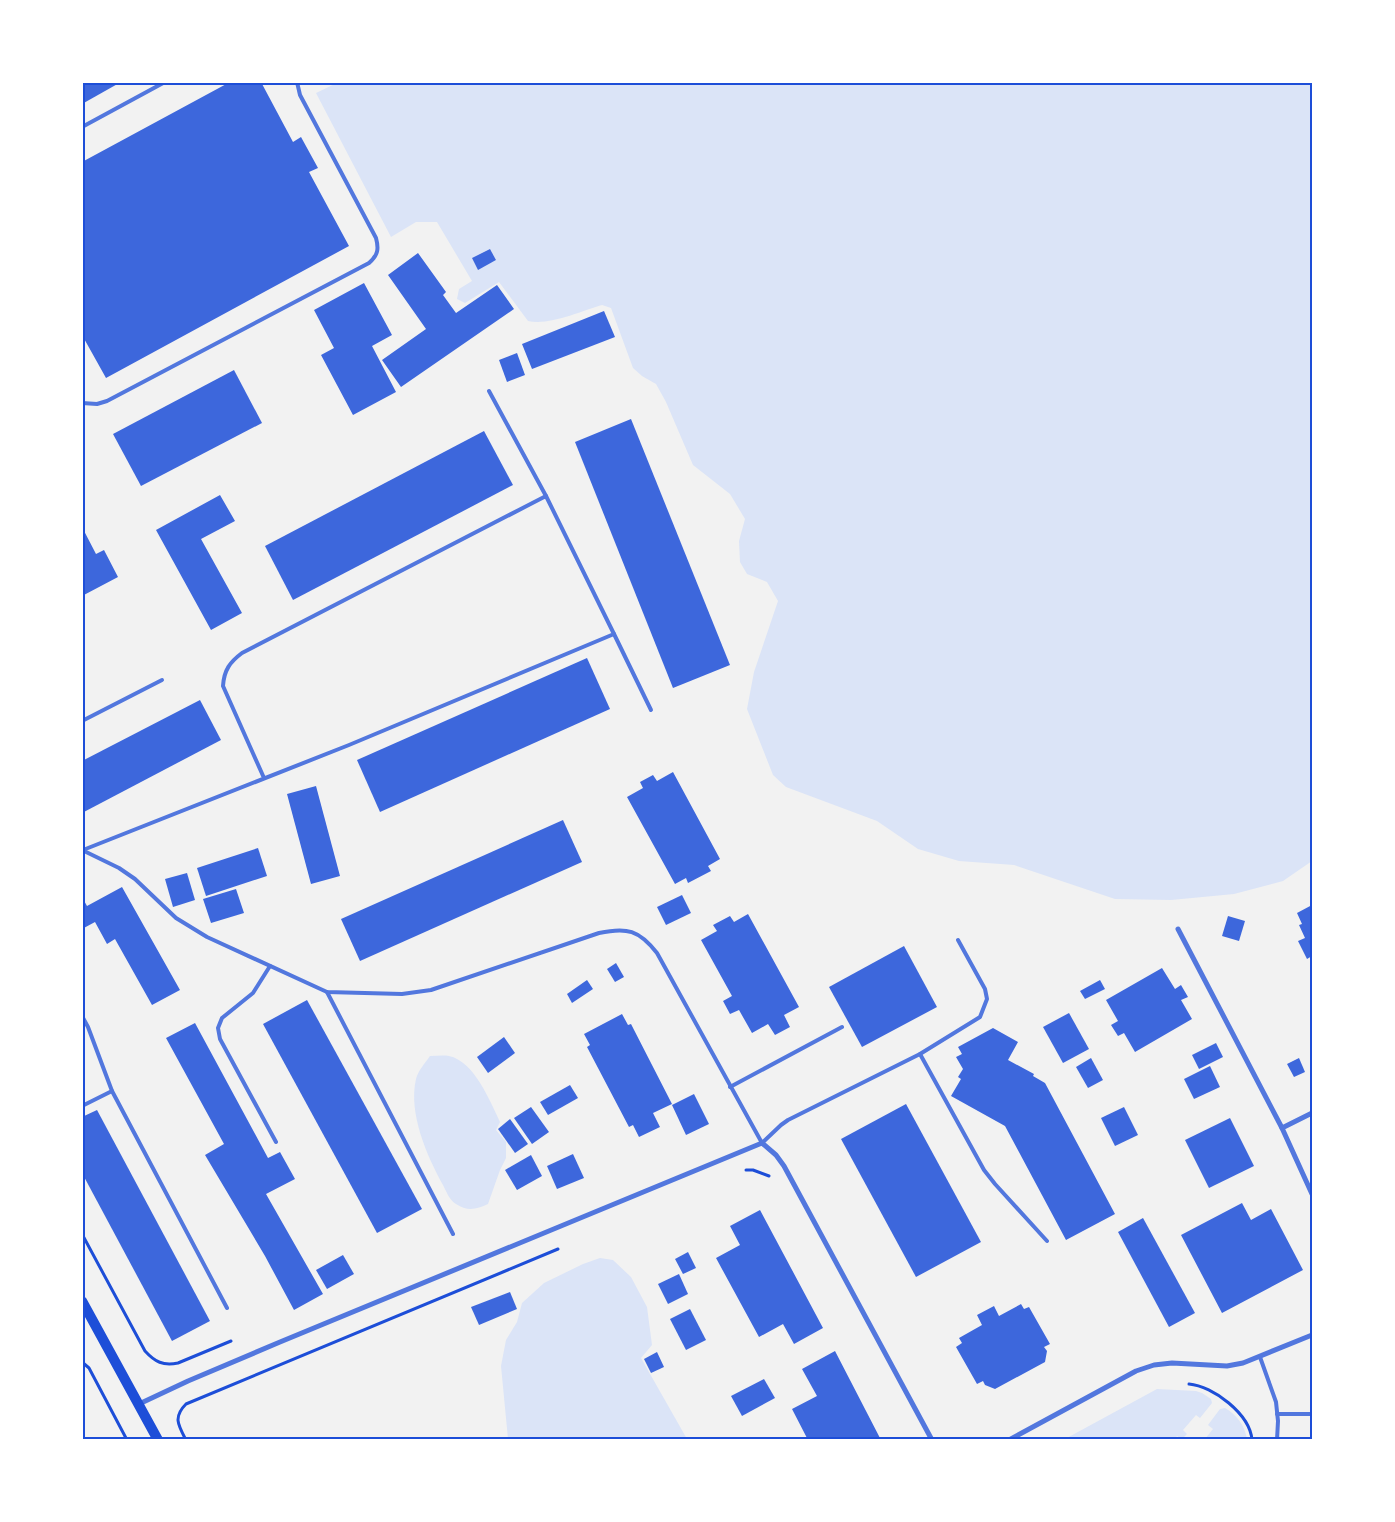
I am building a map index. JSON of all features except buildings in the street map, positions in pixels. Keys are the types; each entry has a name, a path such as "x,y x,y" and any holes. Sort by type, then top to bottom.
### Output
{"main road":[{"path":"82,1301 158,1440"}],"street":[{"path":"1178,929 1282,1128 1312,1194"},
{"path":"1282,1128 1312,1113"},
{"path":"139,1404 255,1352 762,1143 776,1155 784,1166 932,1440"},
{"path":"1008,1440 1136,1371 1154,1365 1187,1363 1227,1366 1260,1357 1312,1335"}],"lane":[{"path":"82,127 165,82"},
{"path":"82,403 97,404 107,401 369,263 375,257 378,248 376,238 300,96 298,82"},
{"path":"489,391 546,496 651,710"},
{"path":"264,778 223,686 224,675 230,662 242,653 546,496"},
{"path":"83,850 349,745 614,634"},
{"path":"82,721 162,680"},
{"path":"83,850 119,868 176,918 208,938 327,992 402,994 431,990 599,933 616,929 634,932 646,939 658,953 762,1143 788,1120 920,1054 980,1017 986,999 985,989 958,940"},
{"path":"270,966 253,993 222,1018 218,1028 220,1039 276,1142"},
{"path":"327,992 453,1234"},
{"path":"82,1016 112,1090 227,1308"},
{"path":"730,1087 842,1027"},
{"path":"920,1054 984,1170 1047,1241"},
{"path":"82,1106 112,1090"},
{"path":"1260,1357 1276,1402 1278,1414 1277,1440"},
{"path":"1278,1414 1312,1414"}],"path":[{"path":"744,1170 761,1172 775,1181"},
{"path":"82,1234 145,1351 157,1362 178,1363 232,1341"},
{"path":"186,1440 177,1420 180,1410 186,1404 564,1246"},
{"path":"82,1362 89,1368 127,1440"},
{"path":"1180,1383 1202,1386 1235,1408 1243,1416 1252,1440"}],"shaded area":[{"path":"339,82 1312,83 1312,861 1283,881 1234,894 1171,900 1115,899 1014,865 959,861 918,849 877,821 786,787 773,775 747,709 754,672 778,601 767,582 747,574 740,562 739,541 745,519 730,494 693,465 666,402 656,384 633,368 611,308 602,305 555,320 528,321 499,282 465,303 457,299 459,289 472,281 437,222 416,222 391,237 316,93","holes":["490,249 496,260 478,269 472,258"]},
{"path":"430,1056 449,1056 458,1059 466,1065 480,1083 500,1122 496,1130 506,1142 506,1158 488,1204 480,1207 465,1208 452,1201 425,1148 417,1120 414,1092 417,1076"},
{"path":"600,1258 613,1260 631,1277 647,1307 652,1345 641,1358 687,1439 508,1439 501,1366 506,1340 517,1322 522,1303 544,1283"},
{"path":"1157,1389 1196,1391 1211,1399 1212,1403 1200,1418 1196,1415 1183,1430 1187,1434 1182,1439 1177,1436 1174,1440 1065,1439"},
{"path":"1225,1408 1240,1421 1247,1439 1205,1439 1213,1429 1208,1425 1220,1409"}]}
